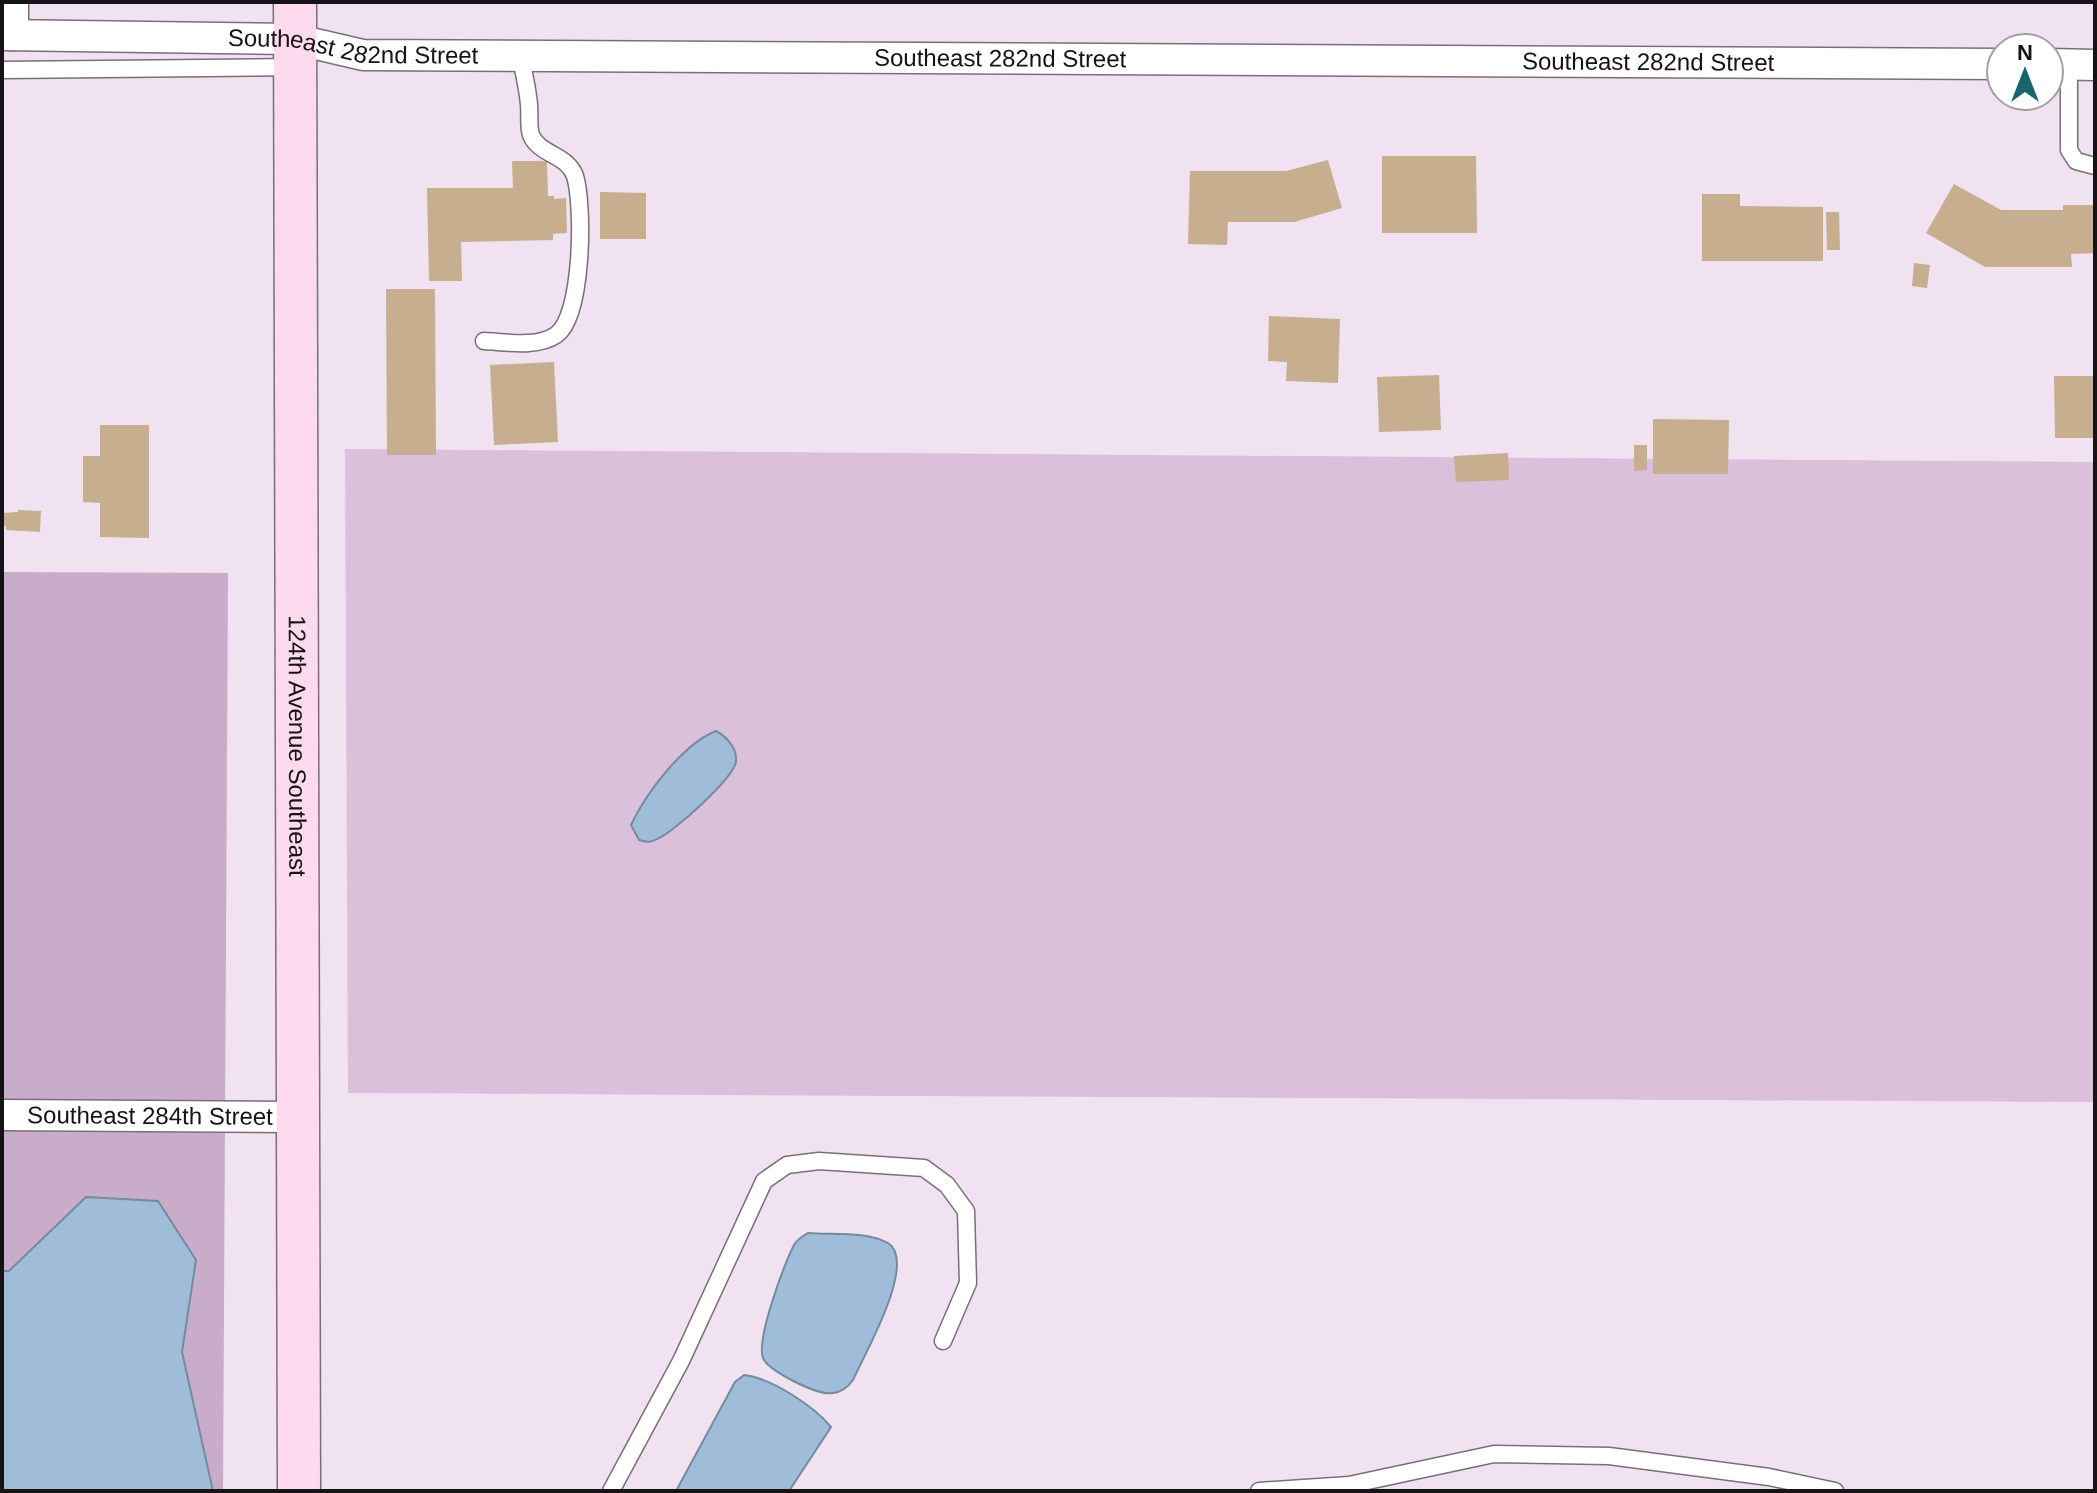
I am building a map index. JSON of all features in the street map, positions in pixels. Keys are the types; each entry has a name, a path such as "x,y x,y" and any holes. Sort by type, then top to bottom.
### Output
{"street":[{"path":"7,35 13,2"},
{"name":"Southeast 282nd Street","path":"7,35 294,36 363,55 1985,64"},
{"name":"124th Avenue Southeast","path":"294,36 299,1491"},
{"name":"Southeast 284th Street","path":"2,1115 298,1117"}],"lane":[{"path":"2,70 294,36"},
{"path":"484,341 542,341 556,335 568,324 575,302 581,223 574,174 560,157 539,147 530,133 521,56"},
{"path":"2071,65 2069,150 2076,161 2095,166"},
{"path":"611,1491 681,1361 764,1181 787,1165 819,1161 924,1168 947,1185 966,1211 968,1283 943,1341"},
{"path":"1259,1491 1349,1485 1494,1454 1609,1456 1769,1477 1835,1491"}],"shaded area":[{"path":"345,449 2095,462 2095,1102 348,1093"},
{"path":"2,572 228,573 223,1491 213,1491 182,1352 196,1260 2,1271"}],"water":[{"path":"716,731 733,747 736,761 733,769 715,791 676,827 652,841 639,840 631,825 646,799 679,758 703,737"},
{"path":"86,1197 158,1201 196,1260 182,1352 213,1491 2,1491 2,1271 9,1271"},
{"path":"808,1233 849,1234 880,1239 896,1253 893,1288 877,1331 853,1380 839,1392 816,1391 794,1382 763,1358 763,1335 778,1285 794,1245"},
{"path":"744,1375 767,1381 791,1394 831,1427 789,1491 676,1491 735,1382"}],"building":[{"path":"1382,156 1476,156 1477,233 1382,233"},
{"path":"1328,160 1342,208 1294,222 1228,222 1227,245 1188,244 1190,171 1286,171"},
{"path":"512,161 547,161 548,196 566,198 567,233 553,234 553,240 461,242 462,281 429,281 427,188 513,188"},
{"path":"1954,184 2001,210 2063,210 2063,205 2095,205 2095,253 2071,254 2072,267 1985,267 1926,233"},
{"path":"600,192 646,193 646,239 600,239"},
{"path":"1702,194 1740,194 1740,206 1823,207 1823,261 1702,261"},
{"path":"1826,212 1839,212 1840,250 1827,250"},
{"path":"1914,263 1930,265 1927,288 1912,286"},
{"path":"386,289 435,289 436,455 387,455"},
{"path":"1269,316 1340,319 1338,383 1286,381 1287,362 1268,361"},
{"path":"554,362 558,442 494,445 490,365"},
{"path":"1439,375 1441,430 1379,432 1377,377"},
{"path":"2054,376 2095,376 2095,438 2055,438"},
{"path":"1653,419 1729,420 1728,474 1653,474"},
{"path":"100,425 149,425 149,538 100,537 100,503 83,502 83,456 100,456"},
{"path":"1634,445 1647,445 1647,470 1634,471"},
{"path":"1508,453 1509,480 1456,482 1454,456"},
{"path":"41,511 40,532 6,530 6,526 2,526 2,513"}]}
